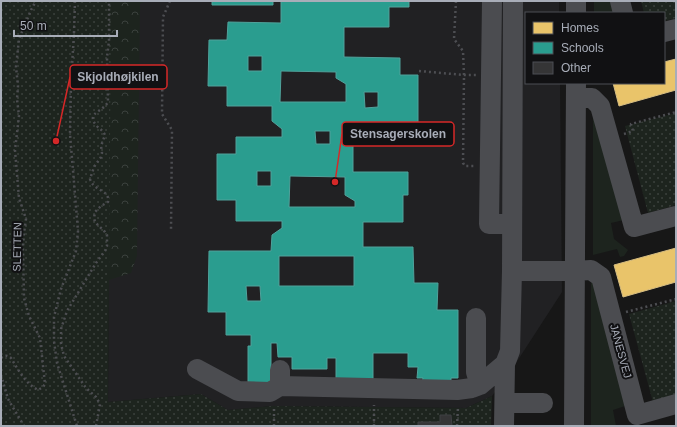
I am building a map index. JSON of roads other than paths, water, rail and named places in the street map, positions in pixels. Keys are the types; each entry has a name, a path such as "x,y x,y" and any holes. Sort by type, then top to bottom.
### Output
{"street":[{"path":"492,1 489,224 512,224"},
{"path":"504,426 505,364 510,351 512,271 513,1"},
{"path":"576,1 576,12"},
{"path":"620,1 623,12"},
{"path":"665,32 676,29"},
{"path":"574,426 576,91 592,98 600,106 634,227 676,216"},
{"name":"JANESVEJ","path":"574,271 591,270 601,277 637,415 676,404"},
{"path":"512,271 574,271"},
{"path":"476,318 476,372 480,385"},
{"path":"197,369 238,391 270,392 280,378 457,390 472,388 480,385 505,364"},
{"path":"505,403 543,403"}],"place":[{"name":"Skjoldhøjkilen","path":"56,141"},
{"name":"Stensagerskolen","path":"335,182"}]}
